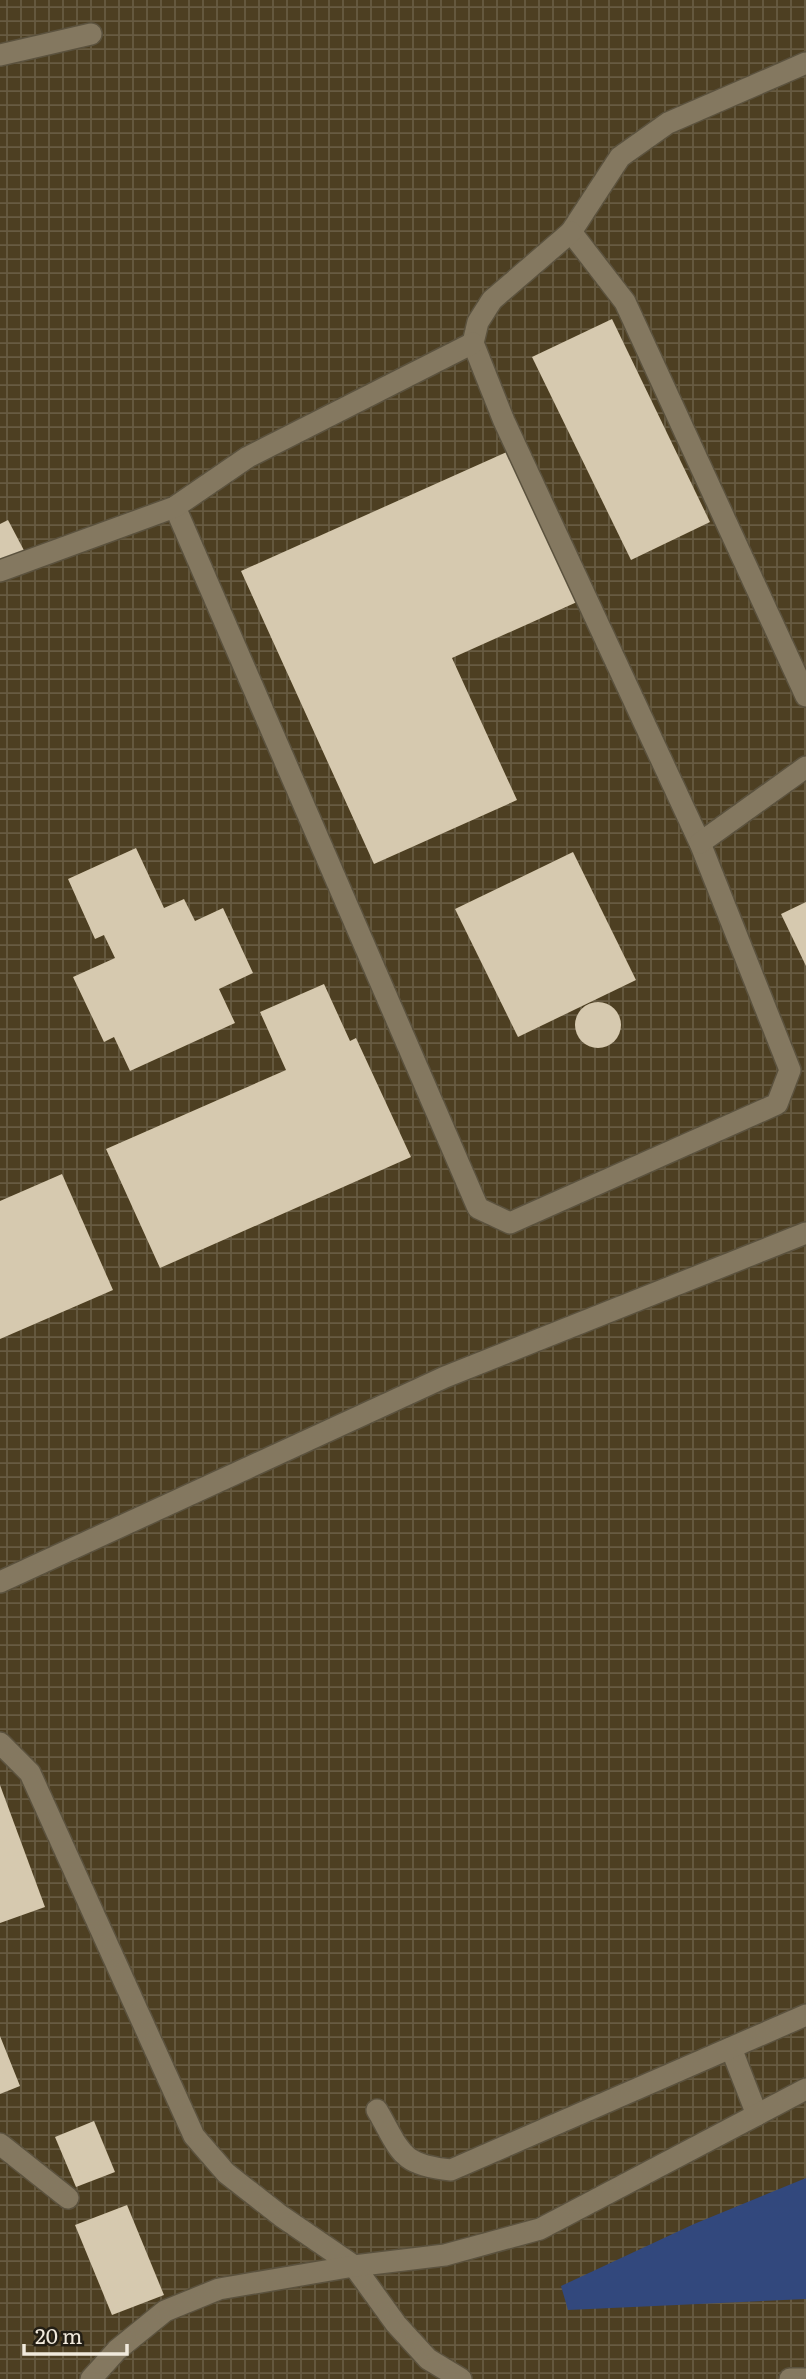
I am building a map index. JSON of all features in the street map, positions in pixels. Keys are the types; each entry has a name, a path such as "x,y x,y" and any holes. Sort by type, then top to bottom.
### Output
{"lane":[{"path":"0,55 91,34"},
{"path":"176,507 478,1208 510,1223 776,1104 790,1070 701,843 504,421 472,343 478,322 492,300 570,232 620,157 668,123 806,63"},
{"path":"570,232 625,302 806,696"},
{"path":"0,570 176,507 248,457 472,343"},
{"path":"701,843 806,766"},
{"path":"0,1582 445,1377 806,1233"},
{"path":"0,1743 30,1773 194,2136 226,2173 281,2216 354,2266 396,2324 428,2359 461,2379"},
{"path":"377,2110 404,2157 424,2167 451,2170 806,2015"},
{"path":"731,2048 757,2115"},
{"path":"91,2379 117,2350 165,2311 219,2289 354,2266 445,2255 540,2230 806,2089"},
{"path":"0,2144 68,2198"},
{"path":"790,2379 806,2379"}],"shaded area":[{"path":"0,0 806,0 806,2379 0,2379"}],"water":[{"path":"806,2178 806,2299 568,2310 561,2286 694,2224"}],"building":[{"path":"612,319 710,522 631,560 532,357"},
{"path":"509,451 577,602 452,658 517,800 374,864 241,571"},
{"path":"8,520 28,558 0,567 0,524"},
{"path":"136,848 164,908 184,899 195,921 223,908 253,973 219,989 235,1023 130,1071 114,1037 104,1042 73,977 115,958 104,935 95,939 68,879"},
{"path":"573,852 636,980 518,1037 455,909"},
{"path":"806,902 806,966 781,914"},
{"path":"324,984 350,1041 356,1038 411,1157 160,1268 106,1149 286,1070 260,1012"},
{"path":"598,1002 614,1009 621,1025 614,1041 598,1048 582,1041 575,1025 582,1009"},
{"path":"62,1174 113,1290 0,1339 0,1201"},
{"path":"0,1785 45,1907 0,1923"},
{"path":"0,2036 20,2086 0,2094"},
{"path":"94,2121 115,2172 76,2187 55,2137"},
{"path":"127,2205 164,2295 112,2315 75,2225"}]}
